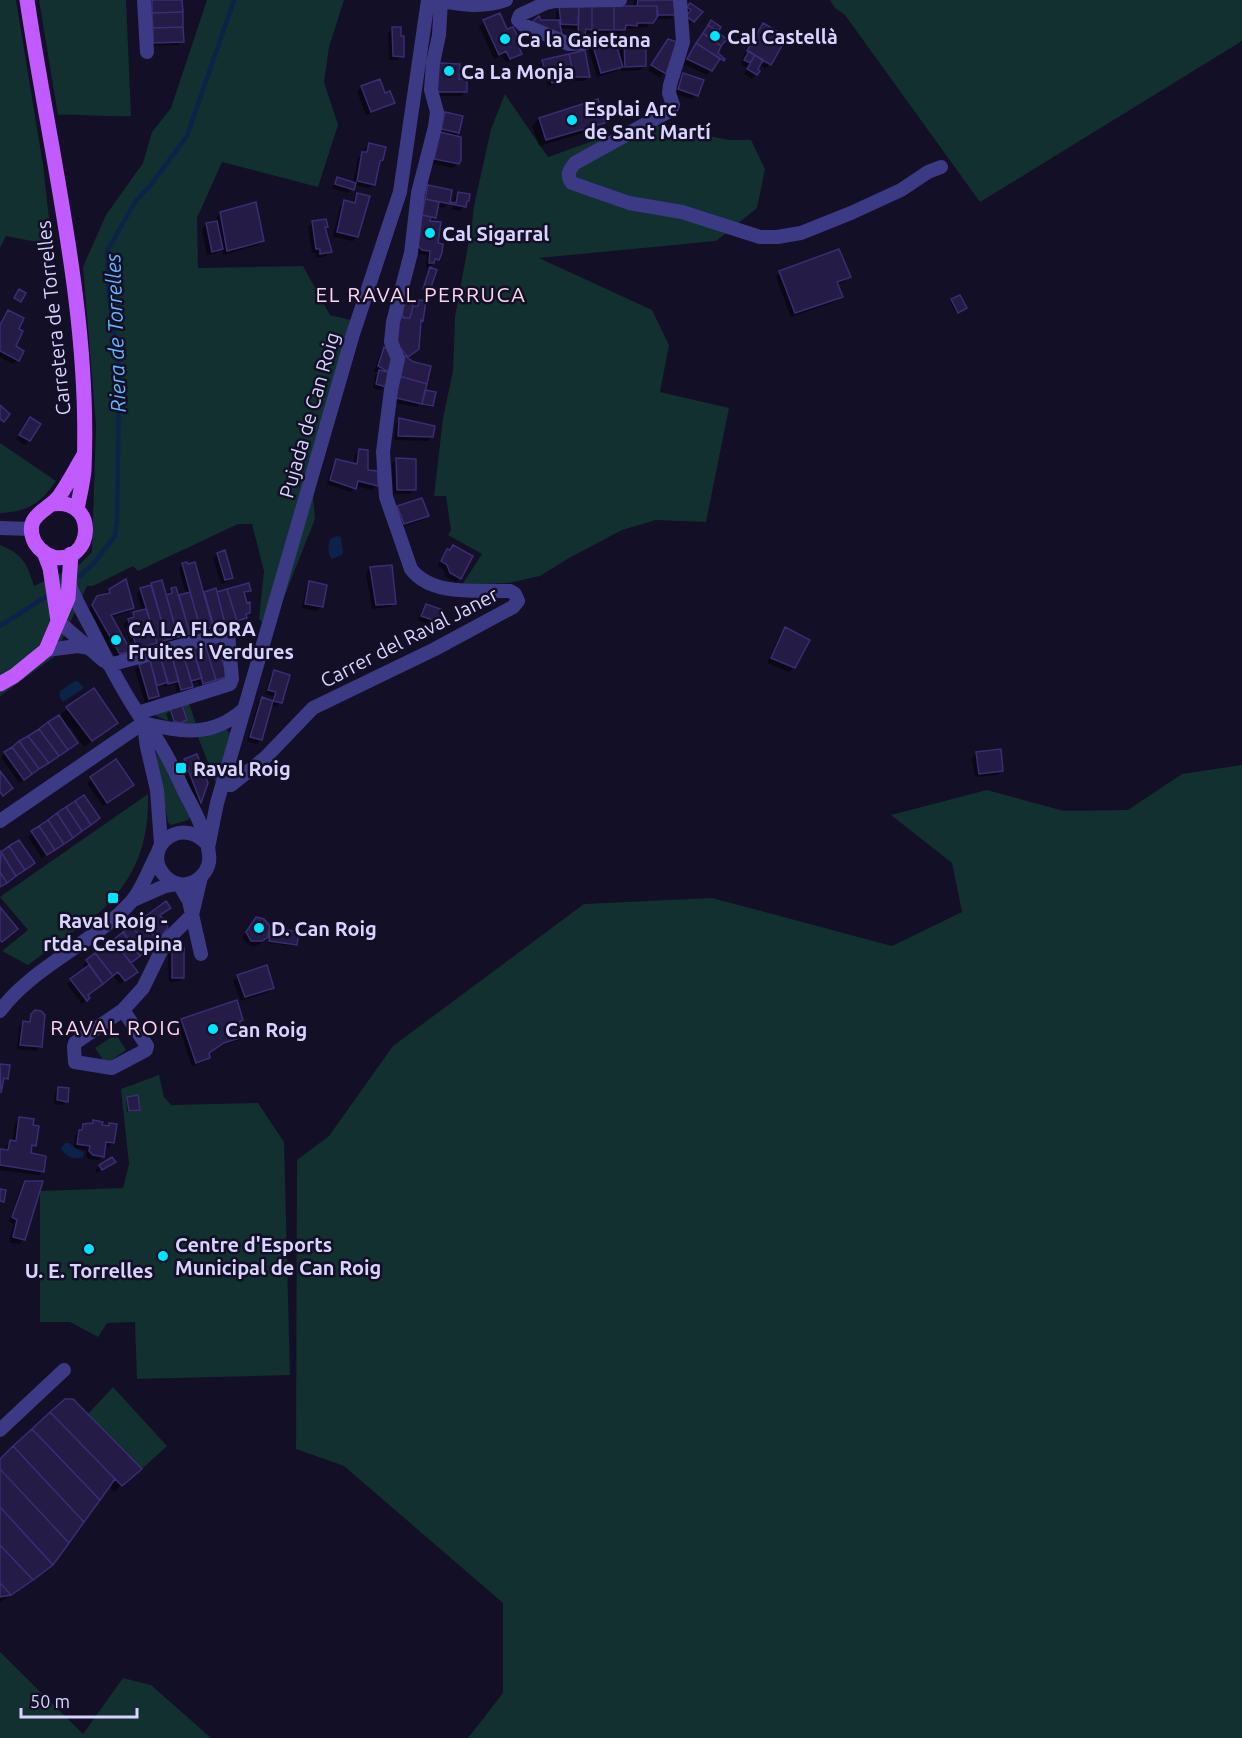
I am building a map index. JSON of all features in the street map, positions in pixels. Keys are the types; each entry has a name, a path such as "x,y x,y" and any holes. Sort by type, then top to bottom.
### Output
{"main road":[{"name":"Carretera de Torrelles","path":"0,684 14,676 46,650 68,598 71,554 80,547 86,537 86,525 77,510 84,472 86,411 80,343 63,218 27,0"},
{"name":"Carretera de Torrelles","path":"32,529 34,520 40,512 59,498 84,455"},
{"path":"52,504 65,504 77,510"},
{"path":"32,529 35,542 44,552 50,568 58,621"},
{"path":"44,552 60,557 71,554"}],"street":[{"path":"144,0 147,52"},
{"path":"434,0 460,6 485,6 506,0"},
{"name":"Carrer del Raval Janer","path":"222,785 231,785 266,758 313,708 435,649 517,603 518,599 510,591 467,592 448,589 414,574 388,505 383,476 388,405 398,359 391,342 393,322 411,253 418,193 437,111 431,90 433,63 439,35 434,0"},
{"name":"Pujada de Can Roig","path":"206,845 352,334 400,192 434,0"},
{"path":"586,43 569,44 523,25 518,20 520,15 555,1 620,0"},
{"path":"680,0 684,42 670,85 669,93 673,105 671,110 575,164 568,179 572,183 629,204 682,213 760,237 777,237 801,233 851,213 901,190 928,172 941,167"},
{"path":"0,528 32,529"},
{"path":"69,583 109,665 141,718 161,744 198,819 209,864 201,877 192,915 166,941 143,988 123,1010 75,1043 75,1062 112,1068 146,1050 147,1046 123,1010"},
{"path":"58,621 109,665"},
{"path":"0,820 141,718 226,687 232,679 228,633 109,665"},
{"path":"46,650 78,646 89,648"},
{"path":"141,718 174,730 193,732 230,721 244,709"},
{"path":"141,718 157,790 160,870 165,877 178,884 189,901 201,954"},
{"path":"184,832 217,803"},
{"path":"133,900 159,848 170,835 184,832 193,834 206,845"},
{"path":"0,1011 25,986 105,925 133,900 165,886 186,884 201,877"},
{"path":"0,1430 64,1370"}],"green space":[{"path":"0,0 16,0 43,165 52,245 6,236 0,248"},
{"path":"39,0 126,0 131,116 58,115"},
{"path":"207,0 344,0 329,47 324,82 338,125 318,187 222,162 197,218 198,268 303,266 330,315 359,322 313,495 315,519 271,630 259,619 264,571 252,524 238,524 138,571 133,566 93,586 87,586 54,657 0,696 0,545 19,556 34,586 80,564 92,552 96,425 83,267 106,215 143,163 152,132 171,108"},
{"path":"830,0 1242,0 1242,41 980,202 845,15 835,8"},
{"path":"505,94 548,157 590,142 653,125 729,140 751,140 765,169 757,208 716,241 539,258 652,310 669,345 660,392 729,408 706,522 656,520 622,530 540,576 508,583 462,585 482,554 448,535 451,530 446,496 434,496 443,418 453,371 455,317 474,206 491,129"},
{"path":"0,443 56,481 39,501 18,511 0,513"},
{"path":"189,703 196,724 174,722 153,714 170,708 176,720 182,705"},
{"path":"224,728 230,733 217,781 215,781 198,737"},
{"path":"156,742 191,816 188,820 171,825 168,822 157,767"},
{"path":"1242,765 1242,1738 468,1738 503,1693 503,1603 344,1466 296,1449 297,1160 329,1136 393,1046 584,904 712,898 892,946 962,912 952,863 891,815 987,790 1064,811 1128,810 1182,774"},
{"path":"148,794 147,822 142,848 125,884 116,895 113,892 108,899 110,902 100,912 28,965 2,951 28,930 0,897"},
{"path":"116,1034 126,1050 106,1064 95,1048"},
{"name":"Centre d'Esports Municipal de Can Roig","path":"159,1075 164,1097 171,1105 258,1103 284,1142 290,1375 137,1379 135,1322 107,1323 98,1337 70,1322 40,1322 40,1191 123,1188 129,1164 121,1089"},
{"path":"113,1387 167,1446 142,1469 88,1414"},
{"path":"0,1652 83,1734 123,1678 151,1685 211,1738 0,1738"}],"water":[{"path":"337,536 341,537 343,552 342,555 332,559 328,547 329,542"},
{"path":"78,681 84,688 63,702 59,696 60,691"},
{"path":"65,1143 84,1152 83,1157 74,1158 67,1155 61,1148"}],"building":[{"path":"152,0 182,0 183,12 152,13"},
{"path":"638,0 675,0 676,15 657,15 657,6 637,6"},
{"path":"690,3 703,12 694,22 686,16 691,10 687,7"},
{"path":"559,6 579,6 578,25 561,24"},
{"path":"579,6 592,6 592,30 586,29 585,35 578,35"},
{"path":"592,6 614,6 614,30 592,30"},
{"path":"614,6 657,6 658,16 653,23 637,23 637,26 626,25 625,30 614,30"},
{"path":"183,12 183,27 153,28 152,13"},
{"name":"Ca la Gaietana","path":"500,13 507,29 513,27 522,45 519,47 522,54 510,59 506,51 499,55 483,20"},
{"path":"539,16 541,20 559,20 562,34 532,22"},
{"path":"711,20 721,27 718,32 708,25"},
{"path":"763,23 787,37 771,65 747,51"},
{"name":"Cal Castellà","path":"708,25 727,39 721,46 703,33"},
{"path":"183,27 184,42 153,43 153,28"},
{"path":"392,27 401,27 401,36 404,36 404,57 393,56"},
{"path":"703,33 721,46 718,53 725,59 724,61 696,43"},
{"path":"590,35 614,38 623,67 601,73"},
{"path":"668,39 677,42 666,74 651,65"},
{"path":"646,42 646,66 625,67 624,43"},
{"path":"696,43 720,59 712,71 687,59"},
{"path":"585,50 590,77 574,77 569,54"},
{"path":"749,51 755,55 750,63 744,60"},
{"path":"569,54 574,77 552,83 549,73 546,75 542,60"},
{"path":"755,55 763,60 757,75 747,69"},
{"name":"Ca La Monja","path":"438,63 460,64 459,79 467,79 467,92 437,92"},
{"path":"683,73 704,80 698,96 678,89"},
{"path":"380,79 385,93 390,91 395,103 371,112 361,86"},
{"name":"Esplai Arc de Sant Martí","path":"598,99 605,123 546,140 539,118"},
{"path":"445,112 463,116 459,133 441,129"},
{"path":"440,132 461,137 459,164 434,159"},
{"path":"369,143 386,147 383,160 380,161 375,185 357,181 362,152 367,152"},
{"path":"337,177 356,183 354,190 335,184"},
{"path":"428,185 452,190 450,202 456,203 458,192 470,194 469,201 466,207 425,199"},
{"path":"357,193 370,196 358,237 337,232 344,200 355,203"},
{"path":"425,199 439,202 436,218 422,215"},
{"path":"256,202 264,241 227,251 220,212"},
{"name":"Cal Sigarral","path":"422,215 431,217 430,221 441,222 438,243 443,244 442,253 439,260 435,259 434,263 429,263 430,251 422,250 418,246"},
{"path":"326,219 328,227 325,227 332,252 320,254 320,249 316,249 312,221"},
{"path":"217,221 223,249 212,252 206,223"},
{"path":"839,249 851,277 837,282 843,297 795,313 779,271"},
{"path":"430,267 437,270 430,290 423,289"},
{"path":"19,289 26,293 21,302 14,298"},
{"path":"406,295 410,295 413,306 410,318 404,318 402,314"},
{"path":"960,295 967,308 958,313 951,299"},
{"path":"419,300 426,301 423,321 421,320 419,349 408,357 395,342 397,317 410,318 413,306 418,306"},
{"path":"8,310 24,318 19,329 23,331 16,346 24,351 19,361 0,351 0,325"},
{"path":"384,347 393,353 388,372 378,366"},
{"path":"402,354 414,362 431,366 427,384 399,376"},
{"path":"379,370 388,372 386,387 376,384"},
{"path":"399,376 427,384 422,404 396,398"},
{"path":"425,390 436,392 433,406 422,404"},
{"path":"0,405 10,414 4,422 0,419"},
{"path":"30,417 41,424 30,441 19,435"},
{"path":"399,418 435,426 433,437 398,436"},
{"path":"359,449 368,450 368,470 378,471 378,486 358,481 356,489 330,480 336,459 357,464"},
{"path":"396,458 416,459 416,490 397,490"},
{"path":"422,498 429,516 404,524 397,506"},
{"path":"453,545 473,556 461,579 450,573 447,565 441,561 447,549 450,550"},
{"path":"225,550 233,578 225,580 217,553"},
{"path":"187,562 188,564 195,562 213,627 201,631 182,563"},
{"path":"392,565 396,604 376,605 370,567"},
{"path":"126,579 134,608 111,615 131,651 120,654 92,605 97,596 110,593 109,589"},
{"path":"162,580 178,637 167,640 151,583"},
{"path":"309,581 327,585 323,607 305,604"},
{"path":"249,583 251,591 244,592 247,603 250,602 250,613 246,614 247,618 237,621 227,589"},
{"path":"151,585 167,640 157,643 140,588"},
{"path":"176,587 190,634 178,637 166,595 172,593 171,588"},
{"path":"216,588 225,624 214,627 204,592"},
{"path":"227,589 237,621 225,624 217,592"},
{"path":"190,592 201,631 190,634 179,595"},
{"path":"426,604 443,610 439,622 421,616"},
{"path":"146,609 157,643 137,649 128,619 134,617 133,612"},
{"path":"785,627 810,640 795,668 771,658"},
{"path":"217,640 227,677 216,680 205,644"},
{"path":"205,644 216,680 203,684 193,647"},
{"path":"193,647 202,678 191,681 182,650"},
{"path":"182,650 193,687 181,690 171,653"},
{"path":"171,653 179,681 168,684 160,656"},
{"path":"160,656 168,682 157,686 150,660"},
{"path":"150,660 159,696 149,699 139,665"},
{"path":"274,670 290,675 282,703 273,701 276,692 268,690"},
{"path":"94,688 118,723 92,741 66,707"},
{"path":"262,697 273,701 262,740 250,737"},
{"path":"182,705 187,720 180,723 174,721 170,708"},
{"path":"59,715 78,743 68,750 48,722"},
{"path":"48,722 68,750 59,756 39,729"},
{"path":"39,729 59,756 49,763 28,736"},
{"path":"28,736 49,763 39,769 19,741"},
{"path":"19,741 39,769 32,774 12,747"},
{"path":"12,747 32,774 24,780 4,752"},
{"path":"1001,749 1003,771 979,774 976,752"},
{"path":"197,754 208,783 201,803 184,759"},
{"path":"116,759 134,785 107,803 90,777"},
{"path":"0,771 13,788 3,796 0,792"},
{"path":"84,795 100,818 91,825 75,801"},
{"path":"75,801 91,825 82,831 66,807"},
{"path":"66,807 82,831 73,838 57,813"},
{"path":"57,813 73,838 64,844 48,820"},
{"path":"48,820 64,844 55,850 39,826"},
{"path":"39,826 55,850 47,855 31,831"},
{"path":"19,840 35,863 25,870 9,846"},
{"path":"9,846 25,870 16,876 1,852"},
{"path":"1,852 16,876 7,883 0,872"},
{"path":"0,872 7,883 0,887"},
{"path":"166,901 171,908 160,915 168,927 158,942 142,919"},
{"path":"0,907 18,929 2,942 0,940"},
{"name":"D. Can Roig","path":"256,917 264,919 270,926 268,937 262,941 251,941 246,932"},
{"path":"142,919 158,942 149,950 132,926"},
{"path":"132,926 149,950 140,956 123,932"},
{"path":"271,927 299,932 297,945 269,941"},
{"path":"123,932 140,956 131,963 113,940"},
{"path":"113,940 138,972 125,981 118,972 113,976 95,953"},
{"path":"184,948 184,978 172,978 172,949"},
{"path":"95,953 113,976 103,984 86,960"},
{"path":"89,965 103,984 88,995 90,998 87,1001 70,979"},
{"path":"267,965 274,988 245,997 237,975"},
{"name":"Can Roig","path":"237,1000 243,1020 239,1022 246,1036 224,1043 209,1053 210,1058 196,1063 181,1019"},
{"path":"35,1010 45,1015 42,1047 20,1045 23,1021 30,1022 31,1014"},
{"path":"0,1064 10,1065 8,1079 4,1078 1,1093"},
{"path":"58,1087 69,1088 68,1102 57,1100"},
{"path":"138,1095 140,1110 129,1111 127,1097"},
{"path":"19,1117 34,1119 33,1125 39,1126 36,1146 32,1145 31,1153 46,1156 44,1172 0,1165 0,1149 8,1150 10,1140 16,1141"},
{"path":"93,1120 103,1122 102,1125 117,1124 114,1143 106,1142 104,1157 93,1155 89,1151 90,1146 77,1144 79,1130 82,1130 83,1124 93,1123"},
{"path":"112,1157 116,1162 102,1170 99,1165"},
{"path":"25,1181 43,1181 25,1240 13,1237 17,1220 12,1217"},
{"path":"0,1189 6,1190 4,1202 0,1201"},
{"path":"65,1399 73,1399 142,1469 122,1486 50,1412"},
{"path":"50,1412 115,1479 100,1500 32,1429"},
{"path":"32,1429 100,1500 84,1522 13,1446"},
{"path":"13,1446 84,1522 69,1543 0,1469 0,1459"},
{"path":"0,1469 69,1543 53,1565 0,1507"},
{"path":"0,1507 53,1565 33,1580 0,1545"},
{"path":"0,1545 33,1580 11,1595 0,1583"},
{"path":"0,1583 11,1595 0,1597"}],"waterway":[{"name":"Riera de Torrelles","path":"80,576 94,563 115,536 117,521 119,373 108,286 107,251 135,202 150,186 187,136 234,0"},
{"name":"Riera de Torrelles","path":"0,626 47,596"}],"place":[{"name":"Cal Castellà","path":"715,36"},
{"name":"Ca la Gaietana","path":"505,39"},
{"name":"Ca La Monja","path":"449,71"},
{"name":"Esplai Arc de Sant Martí","path":"572,120"},
{"name":"Cal Sigarral","path":"430,233"},
{"name":"CA LA FLORA Fruites i Verdures","path":"116,640"},
{"name":"Raval Roig","path":"181,768"},
{"name":"Raval Roig - rtda. Cesalpina","path":"113,898"},
{"name":"D. Can Roig","path":"259,928"},
{"name":"Can Roig","path":"213,1029"},
{"name":"U. E. Torrelles","path":"89,1249"},
{"name":"Centre d'Esports Municipal de Can Roig","path":"163,1256"}],"district":[{"name":"EL RAVAL PERRUCA","path":"421,294"},
{"name":"RAVAL ROIG","path":"116,1027"}]}
